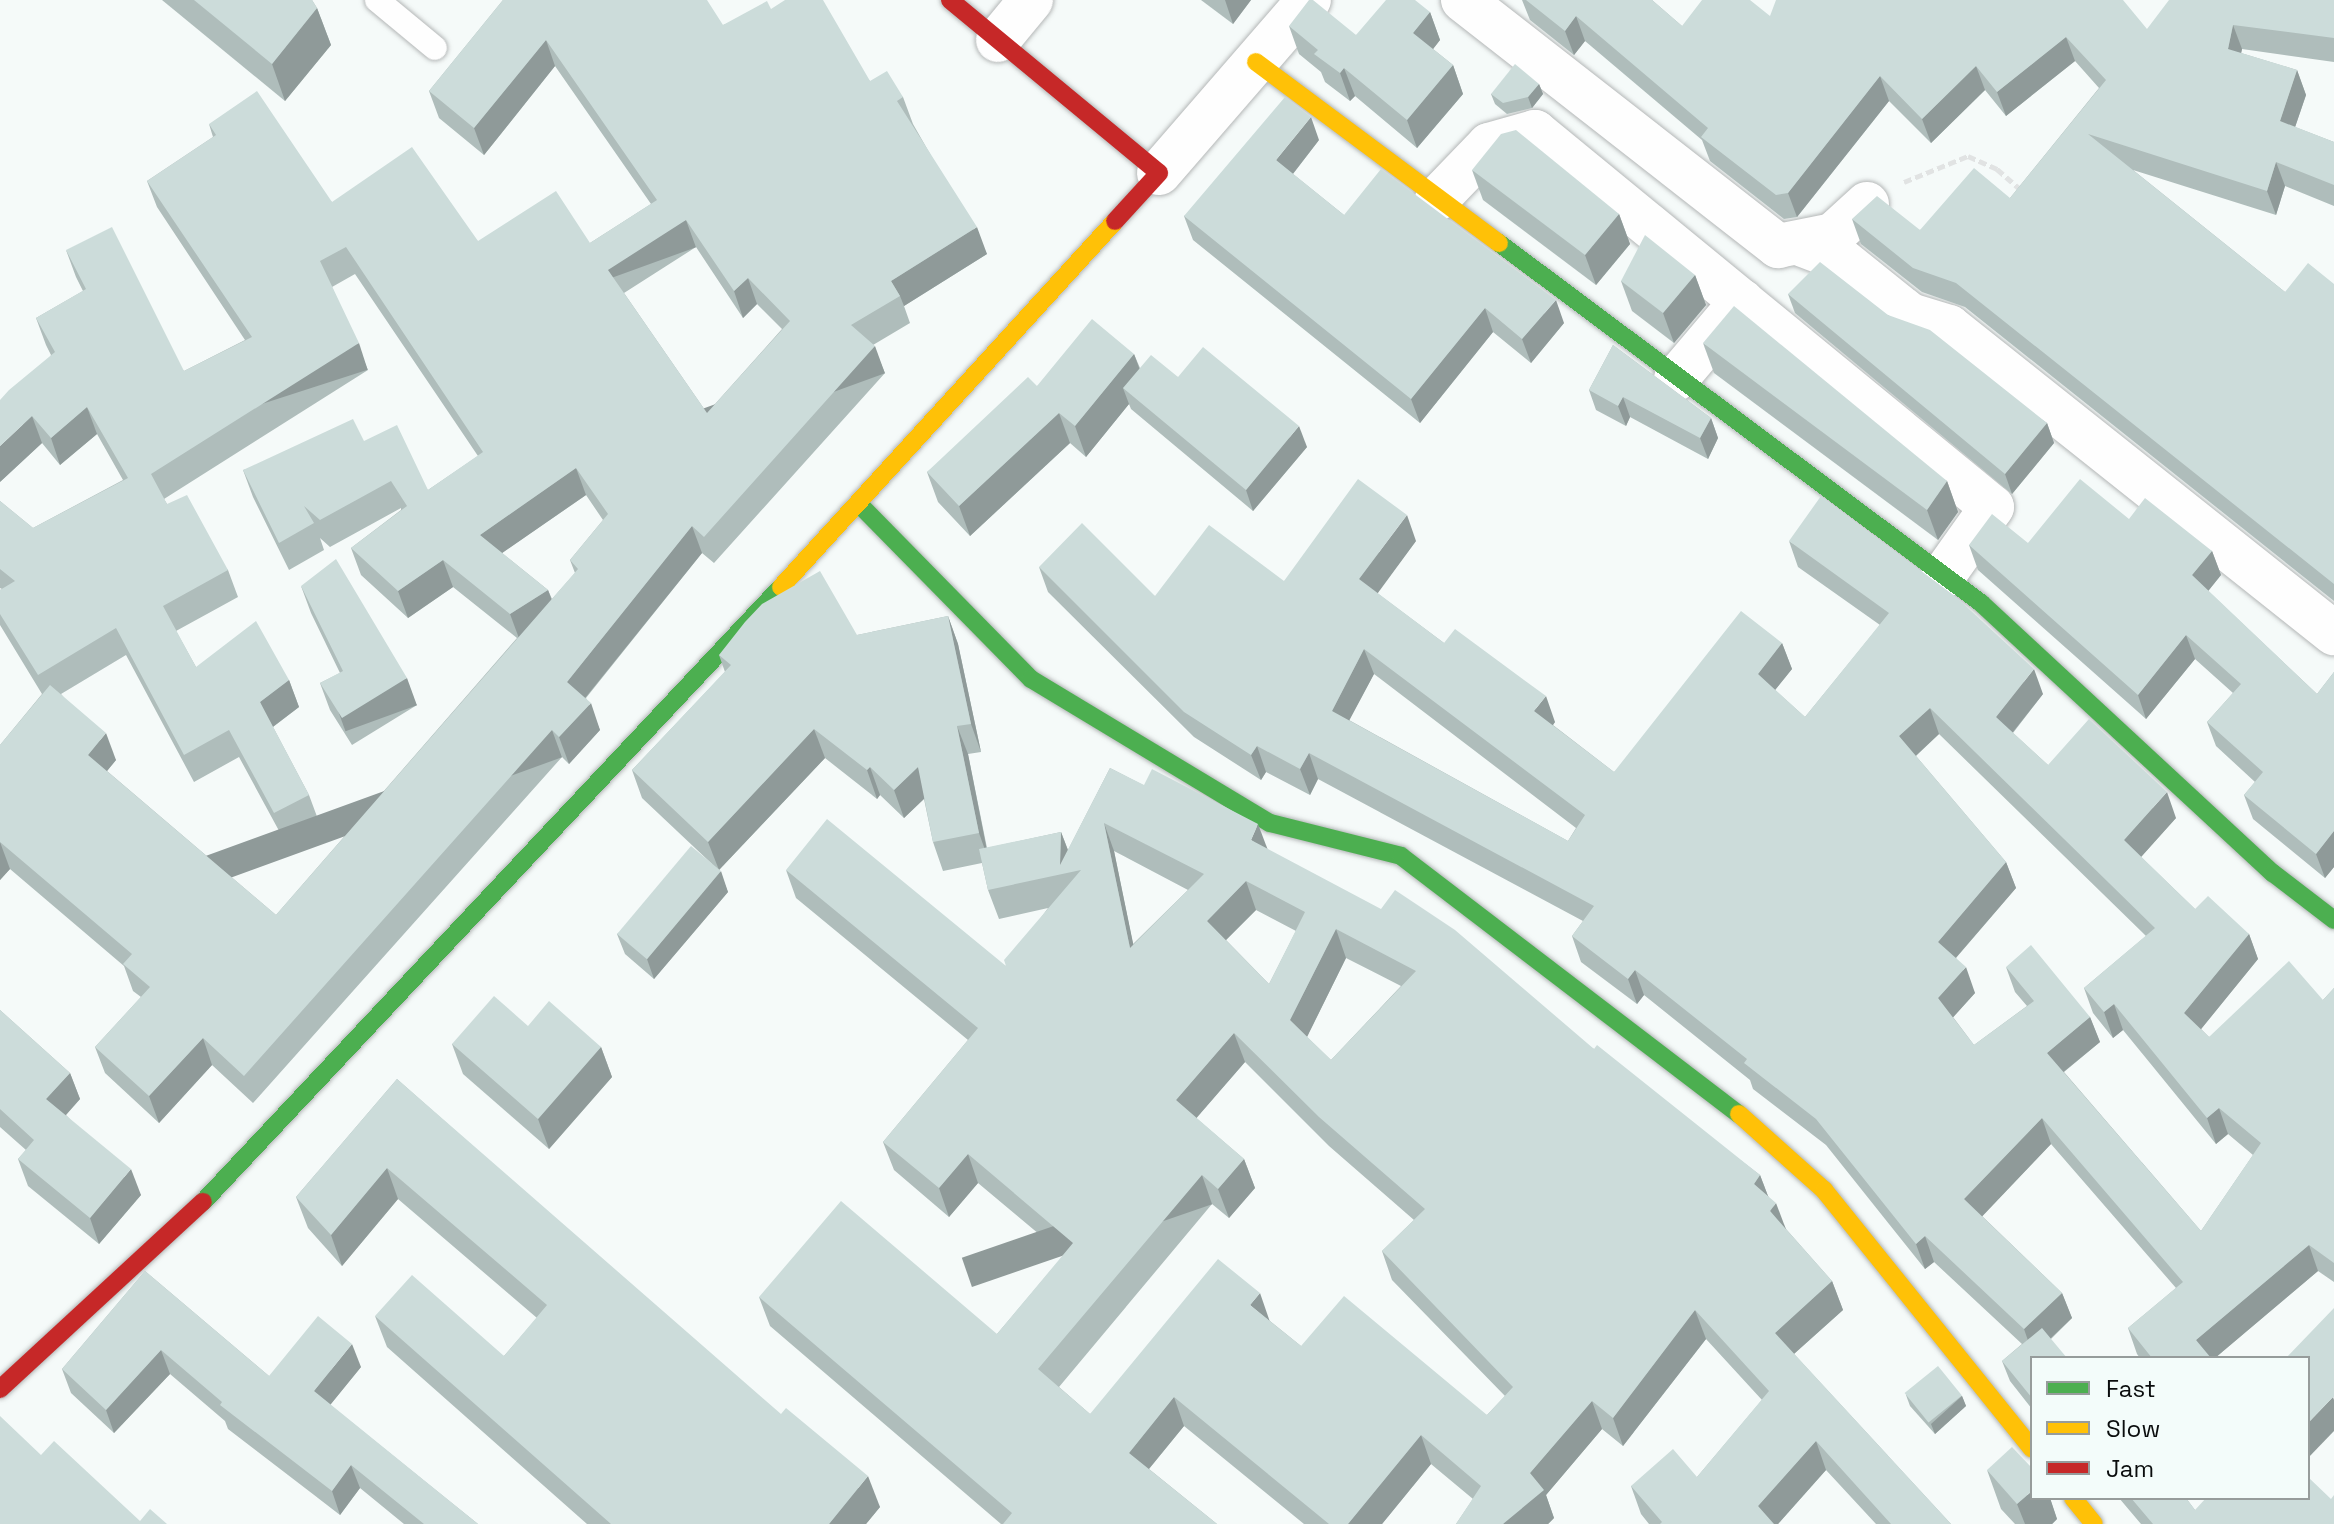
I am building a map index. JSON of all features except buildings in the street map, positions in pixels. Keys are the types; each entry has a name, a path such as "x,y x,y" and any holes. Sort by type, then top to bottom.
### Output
{"street":[{"path":"950,0 1159,173"},
{"path":"998,40 1031,0"},
{"path":"0,1389 242,1165 579,797 860,505 1159,173 1309,0"},
{"path":"1463,0 1778,246 1803,245 1833,235 1867,204"},
{"path":"1256,62 1676,379 1981,603 2152,757 2273,873 2334,920"},
{"path":"1437,199 1489,145 1535,132 1992,507 1943,576"},
{"path":"1803,245 1840,259 1910,315 1949,327 2334,633"},
{"path":"1676,379 1742,301"},
{"path":"860,505 1031,679 1270,823 1401,856 1753,1124 1824,1190 2030,1447"},
{"path":"2075,1500 2094,1524"}],"lane":[{"path":"377,0 435,48"}],"path":[{"path":"1867,204 1928,168 1968,156 1997,169 2032,199"}],"traffic: fast":[{"path":"1499,243 1981,603 2273,873 2334,920"},
{"path":"860,505 1031,679 1270,823 1401,856 1739,1114"},
{"path":"203,1202 781,587"}],"traffic: slow":[{"path":"1256,62 1499,243"},
{"path":"781,587 1115,221"},
{"path":"1739,1114 1824,1190 2030,1447"},
{"path":"2075,1500 2094,1524"}],"traffic: jam":[{"path":"950,0 1159,173 1115,221"},
{"path":"0,1389 203,1202"}]}
